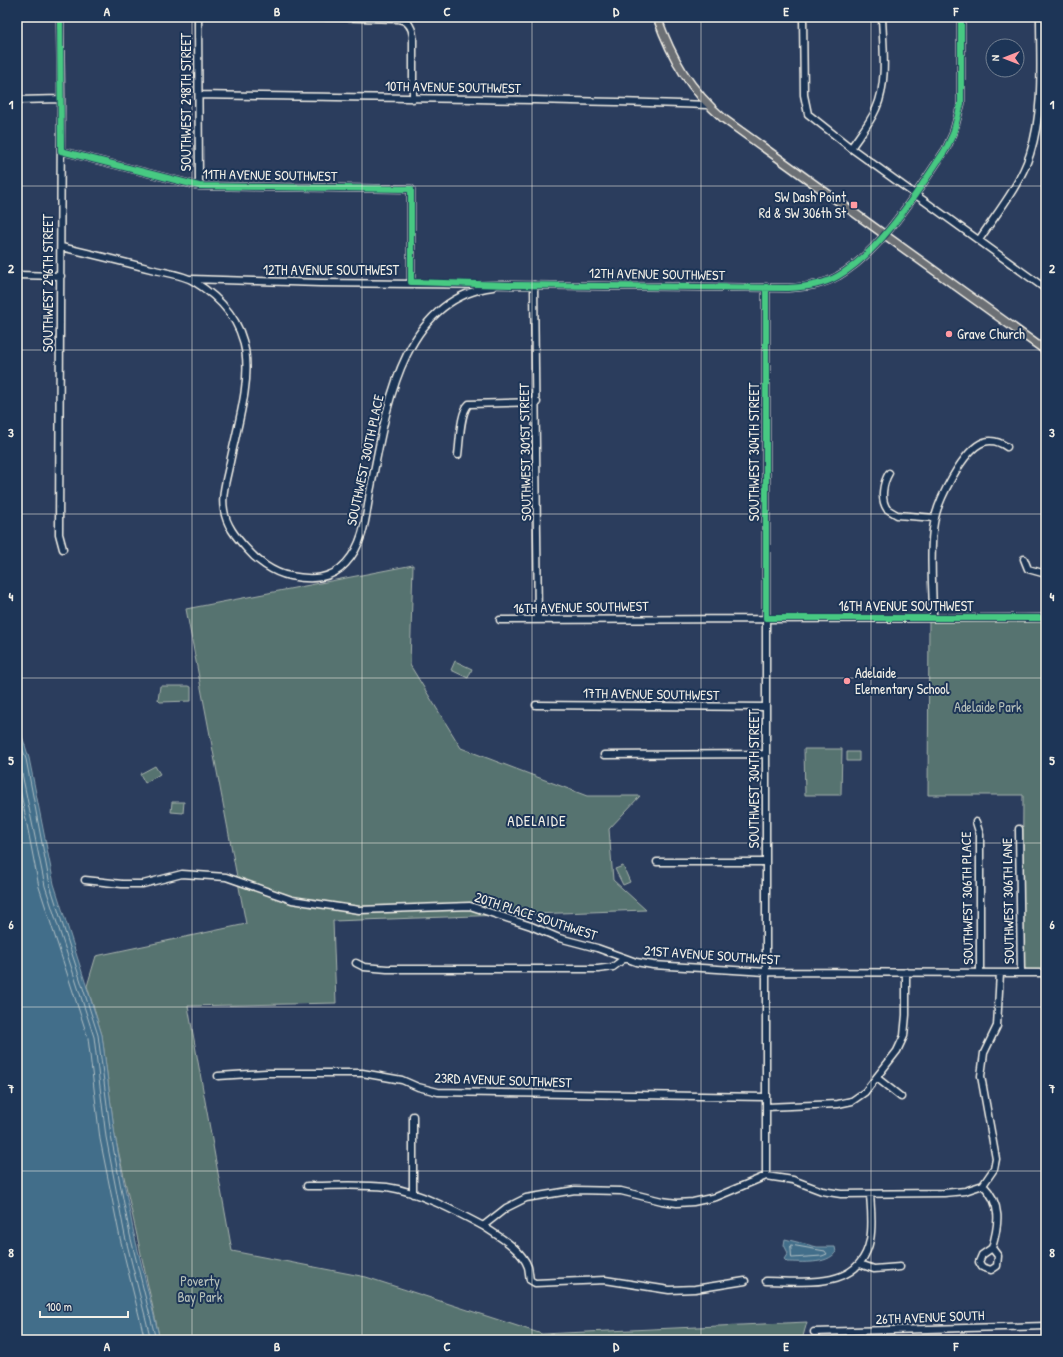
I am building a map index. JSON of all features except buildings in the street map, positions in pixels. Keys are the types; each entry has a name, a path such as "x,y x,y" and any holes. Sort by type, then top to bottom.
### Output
{"main road":[{"path":"658,17 675,60 689,83 707,105 1046,351"}],"street":[{"name":"SOUTHWEST 296TH STREET","path":"60,17 61,276 59,534 63,549"},
{"name":"SOUTHWEST 298TH STREET","path":"198,17 199,186"},
{"path":"326,17 398,19 407,23 411,27 413,36 413,99"},
{"path":"803,17 805,108 813,119 1046,289"},
{"path":"851,148 876,111 880,98 883,84 882,17"},
{"name":"12TH AVENUE SOUTHWEST","path":"191,280 320,283 411,282 510,285 802,287 832,279 852,266 885,235 946,149 958,120 961,104 961,17"},
{"path":"978,240 1012,192 1030,154 1040,103 1040,17"},
{"name":"10TH AVENUE SOUTHWEST","path":"198,95 413,99 476,98 707,105"},
{"path":"17,100 61,99"},
{"name":"11TH AVENUE SOUTHWEST","path":"61,151 199,186 411,189 411,282"},
{"path":"61,246 191,280"},
{"path":"17,275 61,276"},
{"name":"SOUTHWEST 300TH PLACE","path":"191,280 225,306 234,319 245,345 248,375 224,494 224,510 227,520 232,532 248,551 271,568 285,576 314,579 325,577 336,572 347,562 354,552 362,535 380,437 389,399 398,372 414,342 422,330 446,307 460,298 487,288 510,285"},
{"name":"SOUTHWEST 301ST STREET","path":"534,285 537,402 538,618"},
{"name":"SOUTHWEST 304TH STREET","path":"766,287 766,1176"},
{"path":"458,455 463,414 466,407 470,404 537,402"},
{"path":"933,618 933,533 935,518 943,496 960,467 973,450 982,443 989,441 1000,442 1007,448"},
{"path":"889,473 884,482 883,496 885,508 891,513 935,518"},
{"path":"1024,559 1028,569 1046,574"},
{"name":"16TH AVENUE SOUTHWEST","path":"500,620 538,618 1046,618"},
{"name":"17TH AVENUE SOUTHWEST","path":"536,705 766,707"},
{"path":"604,755 766,754"},
{"name":"SOUTHWEST 306TH PLACE","path":"976,822 980,835 980,972"},
{"name":"SOUTHWEST 306TH LANE","path":"1019,829 1021,973"},
{"path":"657,862 766,862"},
{"name":"20TH PLACE SOUTHWEST","path":"85,880 122,884 143,884 182,874 226,876 292,900 360,910 470,906 531,926 558,938 597,948 625,958"},
{"name":"21ST AVENUE SOUTHWEST","path":"356,962 368,967 387,968 598,968 615,966 625,958 653,965 766,972 1046,972"},
{"path":"766,1107 845,1103 855,1100 865,1092 897,1051 904,1036 906,1015 906,972"},
{"path":"484,1226 513,1204 526,1198 541,1194 581,1190 611,1190 629,1192 662,1201 684,1203 716,1196 766,1176 793,1180 827,1192 870,1194 944,1193 965,1191 983,1186 994,1169 996,1159 983,1091 982,1061 997,1026 1000,973"},
{"name":"23RD AVENUE SOUTHWEST","path":"218,1076 266,1073 362,1073 402,1080 418,1087 438,1092 766,1098"},
{"path":"877,1078 901,1097"},
{"path":"413,1116 413,1194"},
{"path":"307,1186 382,1187 413,1194 484,1226 501,1238 521,1256 528,1266 529,1278 533,1282 604,1280 669,1290 695,1290 745,1281"},
{"path":"983,1186 992,1194 997,1211 997,1228 992,1248"},
{"path":"766,1282 833,1280 849,1272 860,1264 871,1238 870,1194"},
{"path":"860,1264 874,1269 900,1267"},
{"name":"26TH AVENUE SOUTH","path":"814,1332 1046,1326"},
{"path":"854,1332 854,1340"}],"green space":[{"name":"Poverty Bay Park","path":"413,565 410,665 461,748 587,796 640,796 609,829 613,880 646,910 333,921 336,1003 188,1006 232,1251 366,1277 542,1334 807,1322 802,1340 160,1340 115,1136 102,1035 87,986 96,956 246,924 186,609"},
{"name":"Adelaide Park","path":"929,618 1046,618 1046,973 1022,973 1023,795 928,795"},
{"path":"455,661 472,669 468,678 451,670"},
{"path":"160,686 189,686 191,687 191,701 160,702 158,700"},
{"path":"804,749 842,749 841,795 805,795"},
{"path":"847,752 859,752 859,761 847,761"},
{"path":"155,766 160,774 145,783 140,774"},
{"path":"172,802 184,802 183,813 171,812"},
{"path":"623,866 630,882 623,885 615,869"}],"water":[{"path":"17,720 29,758 54,884 102,1035 115,1136 134,1234 160,1340 17,1340"},
{"path":"785,1239 817,1247 835,1247 836,1252 827,1259 820,1261 787,1262 784,1259 788,1253 784,1245"}],"cycle path":[{"path":"60,17 61,151 199,186 411,189 411,282 510,285 788,288 826,282 854,265 870,251 884,236 911,201 946,149 953,134 961,104 961,17"},
{"path":"766,287 766,618 1046,618"}],"place":[{"name":"SW Dash Point Rd & SW 306th St","path":"854,205"},
{"name":"Grave Church","path":"949,334"},
{"name":"Adelaide Elementary School","path":"847,681"}],"district":[{"name":"ADELAIDE","path":"537,821"}]}
